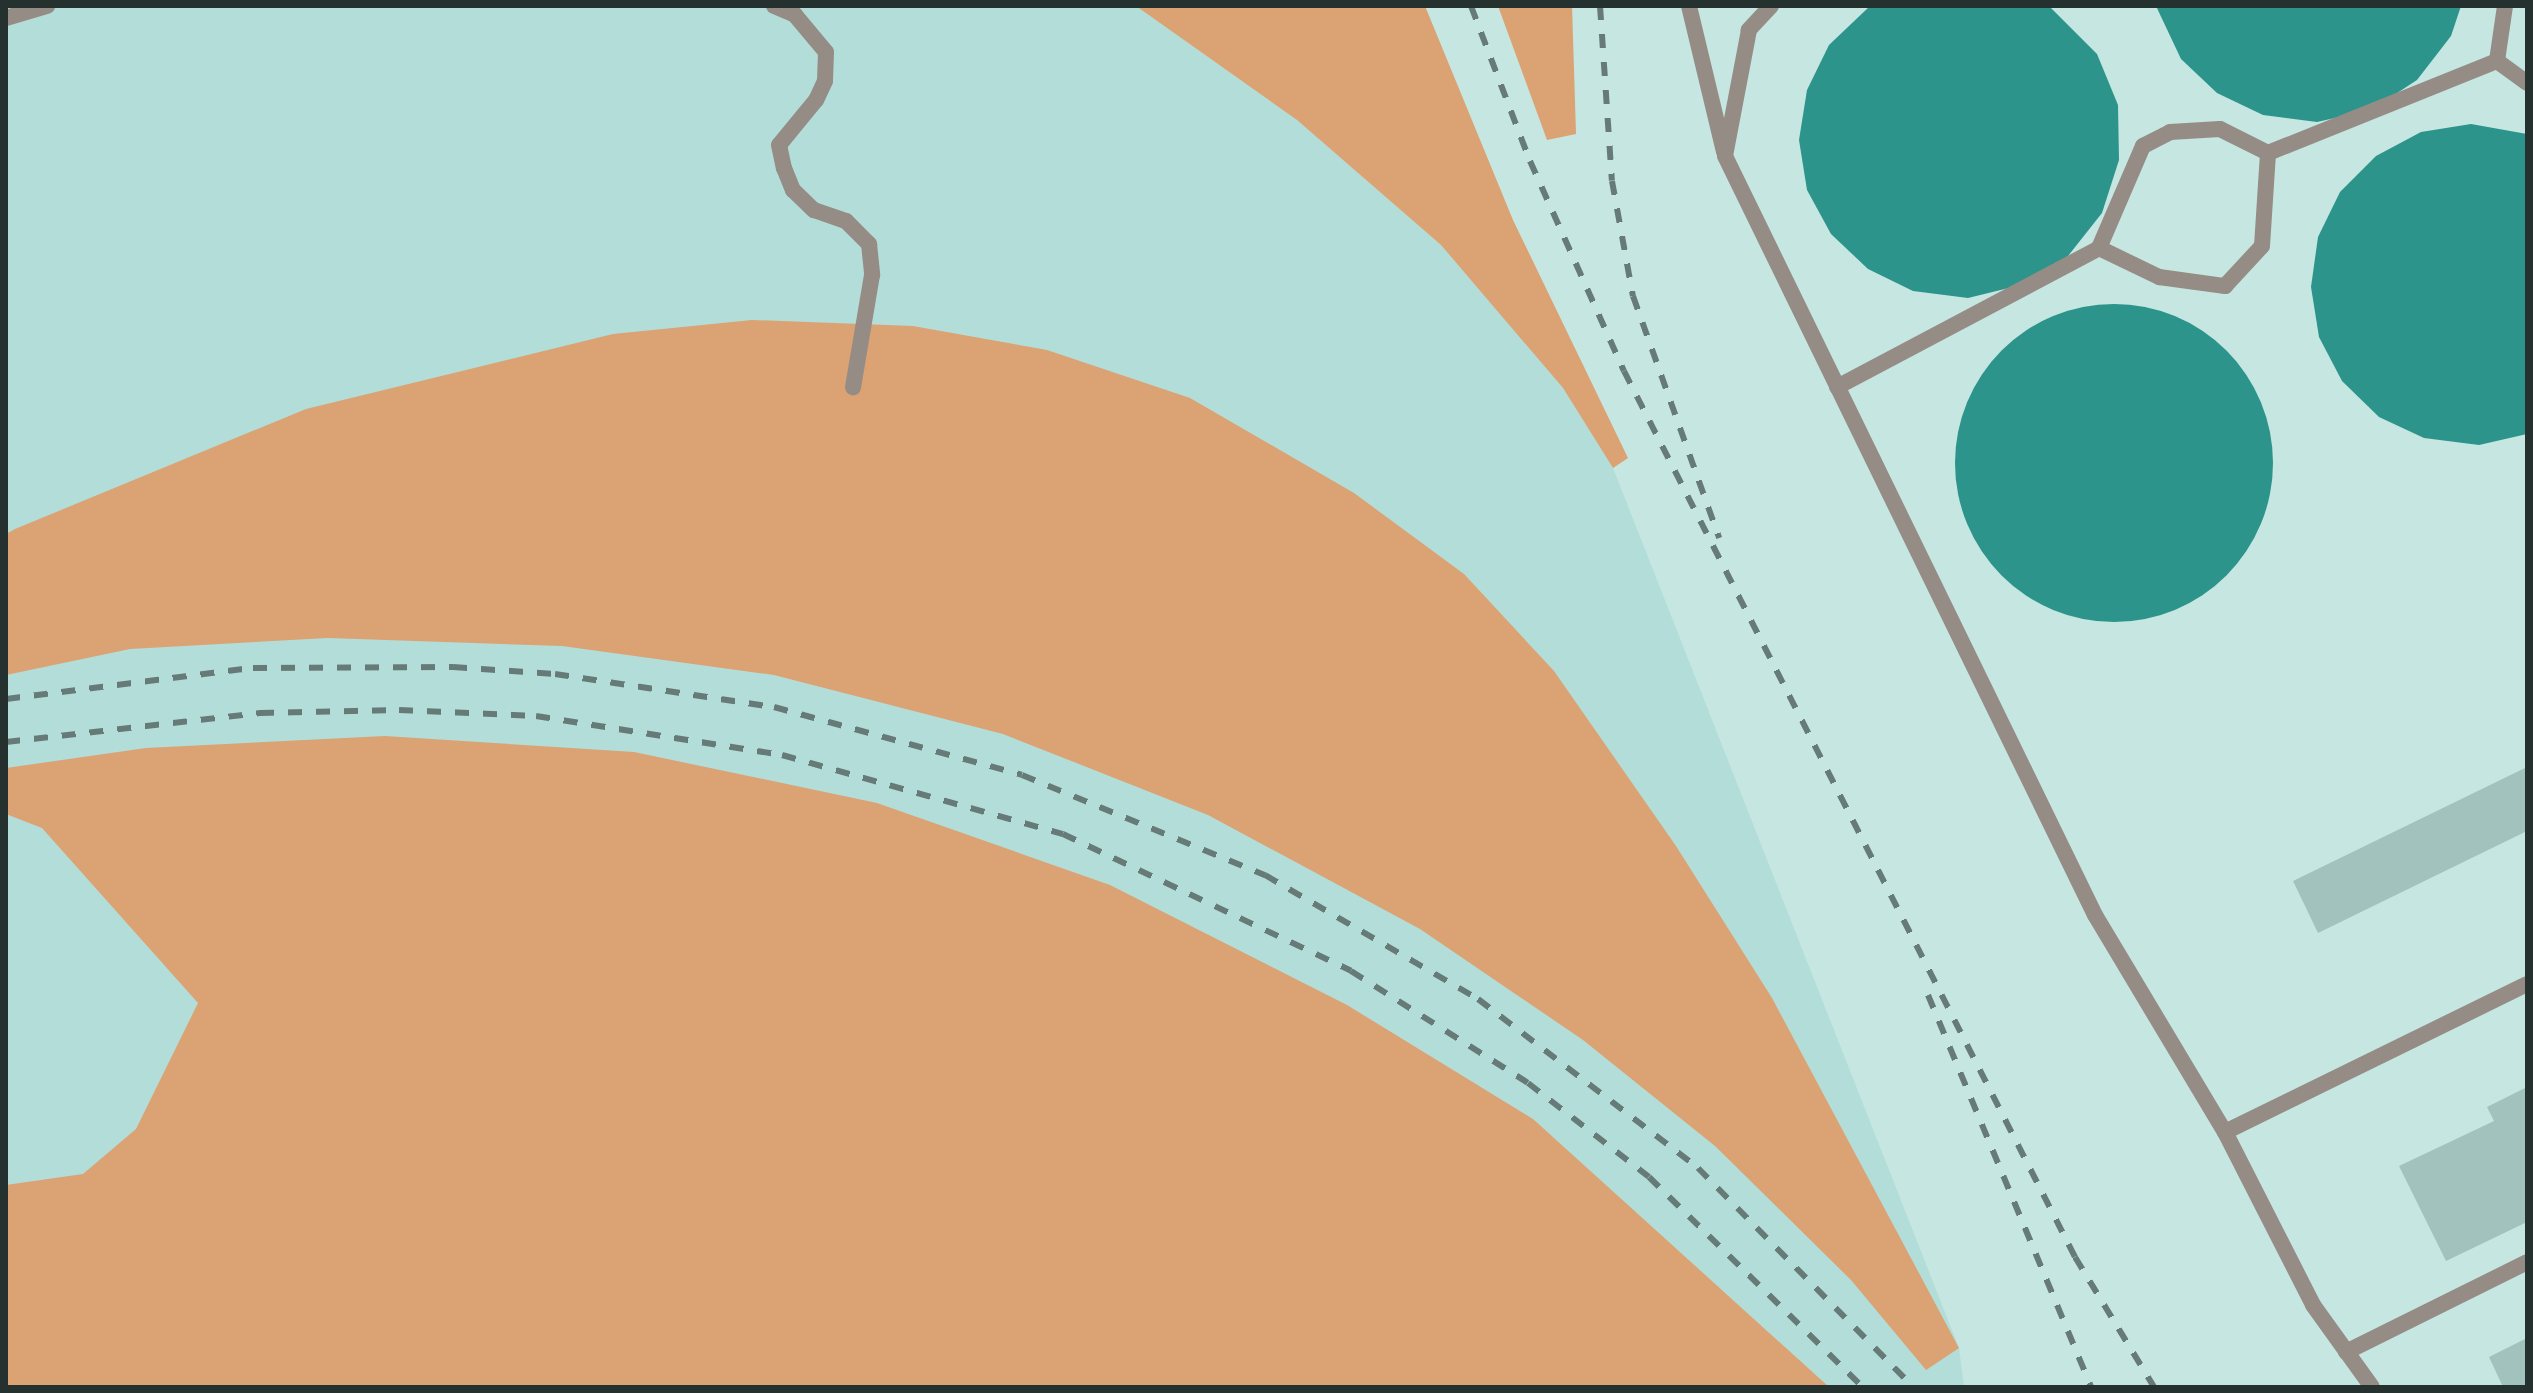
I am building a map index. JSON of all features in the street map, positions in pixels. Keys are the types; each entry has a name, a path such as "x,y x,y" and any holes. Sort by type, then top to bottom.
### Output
{"lane":[{"path":"6,18 47,6"},
{"path":"774,6 795,15 826,52 825,81 816,100 779,145 784,168 793,190 814,210 846,221 869,244 872,275 853,387"},
{"path":"1689,6 1725,156 2095,915 2225,1132 2313,1305 2372,1387"},
{"path":"1725,156 1749,30 1771,6"},
{"path":"2497,61 2505,6"},
{"path":"1837,387 2099,248 2143,146 2170,132 2220,129 2268,153 2497,61"},
{"path":"2497,61 2527,83"},
{"path":"2099,248 2159,277 2225,286 2262,246 2268,153"},
{"path":"2225,1132 2527,984"},
{"path":"2346,1352 2527,1262"}],"shaded area":[{"path":"6,6 1136,6 1297,120 1441,245 1563,388 1613,468 1959,1348 1964,1387 6,1387"},
{"path":"1136,6 1425,6 1513,220 1628,458 1613,468 1563,388 1441,245 1297,120"},
{"path":"1498,6 1572,6 1576,134 1547,140"},
{"path":"752,320 913,326 1047,350 1190,398 1354,493 1464,574 1554,671 1676,846 1772,998 1959,1348 1926,1370 1851,1280 1715,1146 1583,1040 1420,929 1208,815 1003,734 774,675 562,646 328,638 130,649 6,675 6,534 15,529 306,409 613,334"},
{"path":"385,736 634,752 877,803 1110,885 1347,1005 1533,1119 1829,1387 6,1387 6,1185 83,1174 136,1129 198,1003 42,828 6,814 6,768 146,748"}],"water":[{"path":"1870,6 2049,6 2097,54 2118,105 2119,160 2102,213 2068,256 2021,285 1968,298 1913,291 1868,269 1831,234 1807,190 1799,140 1807,90 1829,45"},
{"path":"2156,6 2461,6 2451,36 2417,80 2371,110 2317,122 2263,115 2217,93 2181,59"},
{"path":"2471,124 2527,134 2527,434 2479,445 2424,438 2379,417 2342,381 2319,337 2311,287 2318,237 2340,192 2376,156 2421,132"},
{"path":"2114,304 2145,307 2175,316 2215,340 2237,362 2261,402 2270,432 2273,463 2270,494 2261,524 2237,564 2215,586 2175,610 2145,619 2114,622 2083,619 2053,610 2013,586 1991,564 1967,524 1958,494 1955,463 1958,432 1967,402 1991,362 2013,340 2053,316 2083,307"}],"building":[{"path":"2527,767 2527,831 2318,933 2293,881"},
{"path":"2527,1087 2527,1222 2446,1261 2399,1166 2494,1121 2487,1107"},
{"path":"2527,1338 2527,1387 2503,1387 2489,1357"}],"railway":[{"path":"1471,6 1530,161 1624,371 2075,1257 2154,1387"},
{"path":"1600,6 1612,181 1633,296 1719,538"},
{"path":"6,699 253,668 453,667 555,674 774,707 1022,775 1265,875 1478,999 1698,1168 1913,1387"},
{"path":"6,742 260,713 399,710 536,716 782,755 1063,834 1351,971 1528,1083 1649,1177 1863,1387"},
{"path":"1928,995 2091,1387"}]}
